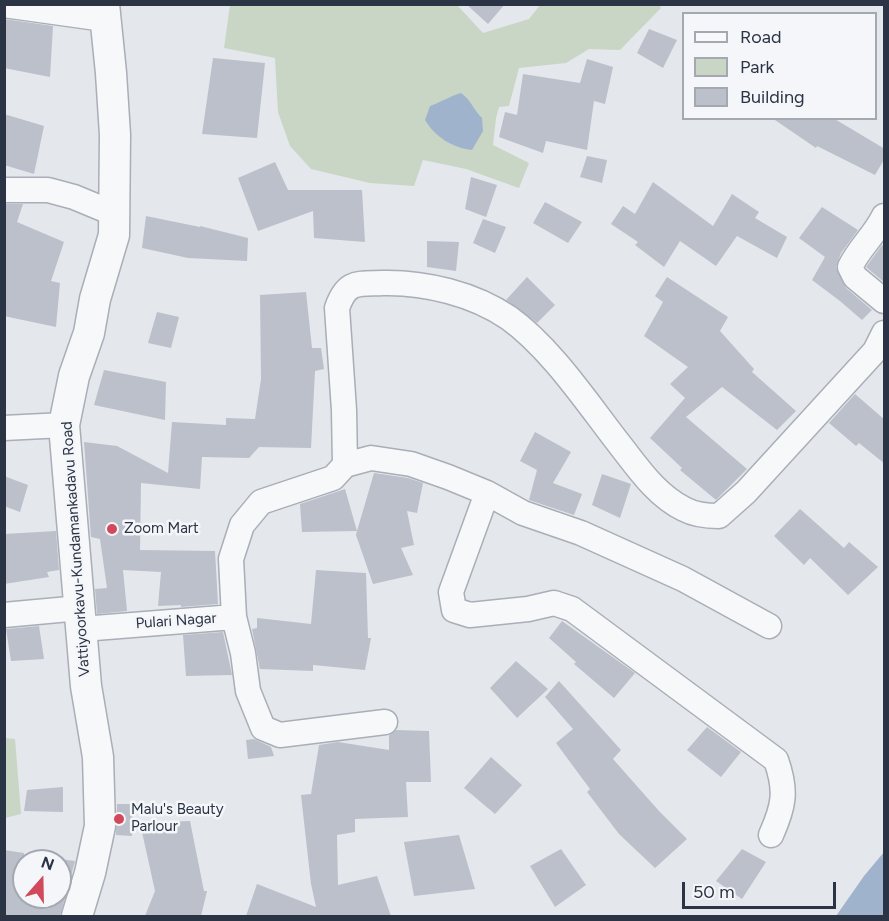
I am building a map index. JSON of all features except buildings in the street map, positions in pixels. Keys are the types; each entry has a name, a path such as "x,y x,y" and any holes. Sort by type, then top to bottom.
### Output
{"street":[{"path":"4,5 104,12"},
{"name":"Vattiyoorkavu-Kundamankadavu Road","path":"77,916 90,873 100,826 98,757 86,686 64,425 74,376 89,333 95,299 114,235 115,135 104,12"},
{"path":"4,190 48,190 115,214"},
{"path":"885,216 856,253 850,267 855,277 885,301"},
{"path":"769,626 683,579 581,533 523,513 488,493 411,464 371,458 345,465 344,410 337,308 342,292 354,285 417,284 488,305 510,318 530,336 569,379 648,482 682,508 701,515 719,516 746,492 881,348"},
{"path":"4,428 64,425"},
{"name":"Pulari Nagar","path":"4,615 81,618 234,617 231,560 242,525 261,502 333,478 345,465"},
{"path":"488,493 451,592 454,610 470,615 528,609 554,603 572,609 776,760 784,781 781,813 771,836"},
{"path":"234,617 248,691 263,728 280,735 385,722"}],"green space":[{"path":"658,4 661,8 620,50 589,49 566,63 519,68 509,106 499,107 493,145 529,163 519,188 466,169 423,160 414,186 370,183 311,169 290,146 278,112 275,58 224,48 230,5 457,5 483,33 529,19 540,5"},
{"path":"5,738 15,739 21,814 5,818"}],"water":[{"path":"461,93 482,118 483,131 472,150 445,141 425,120 430,106"},
{"path":"884,852 884,916 836,916 864,876"}],"place":[{"name":"Zoom Mart","path":"112,529"},
{"name":"Malu's Beauty Parlour","path":"119,819"}]}
